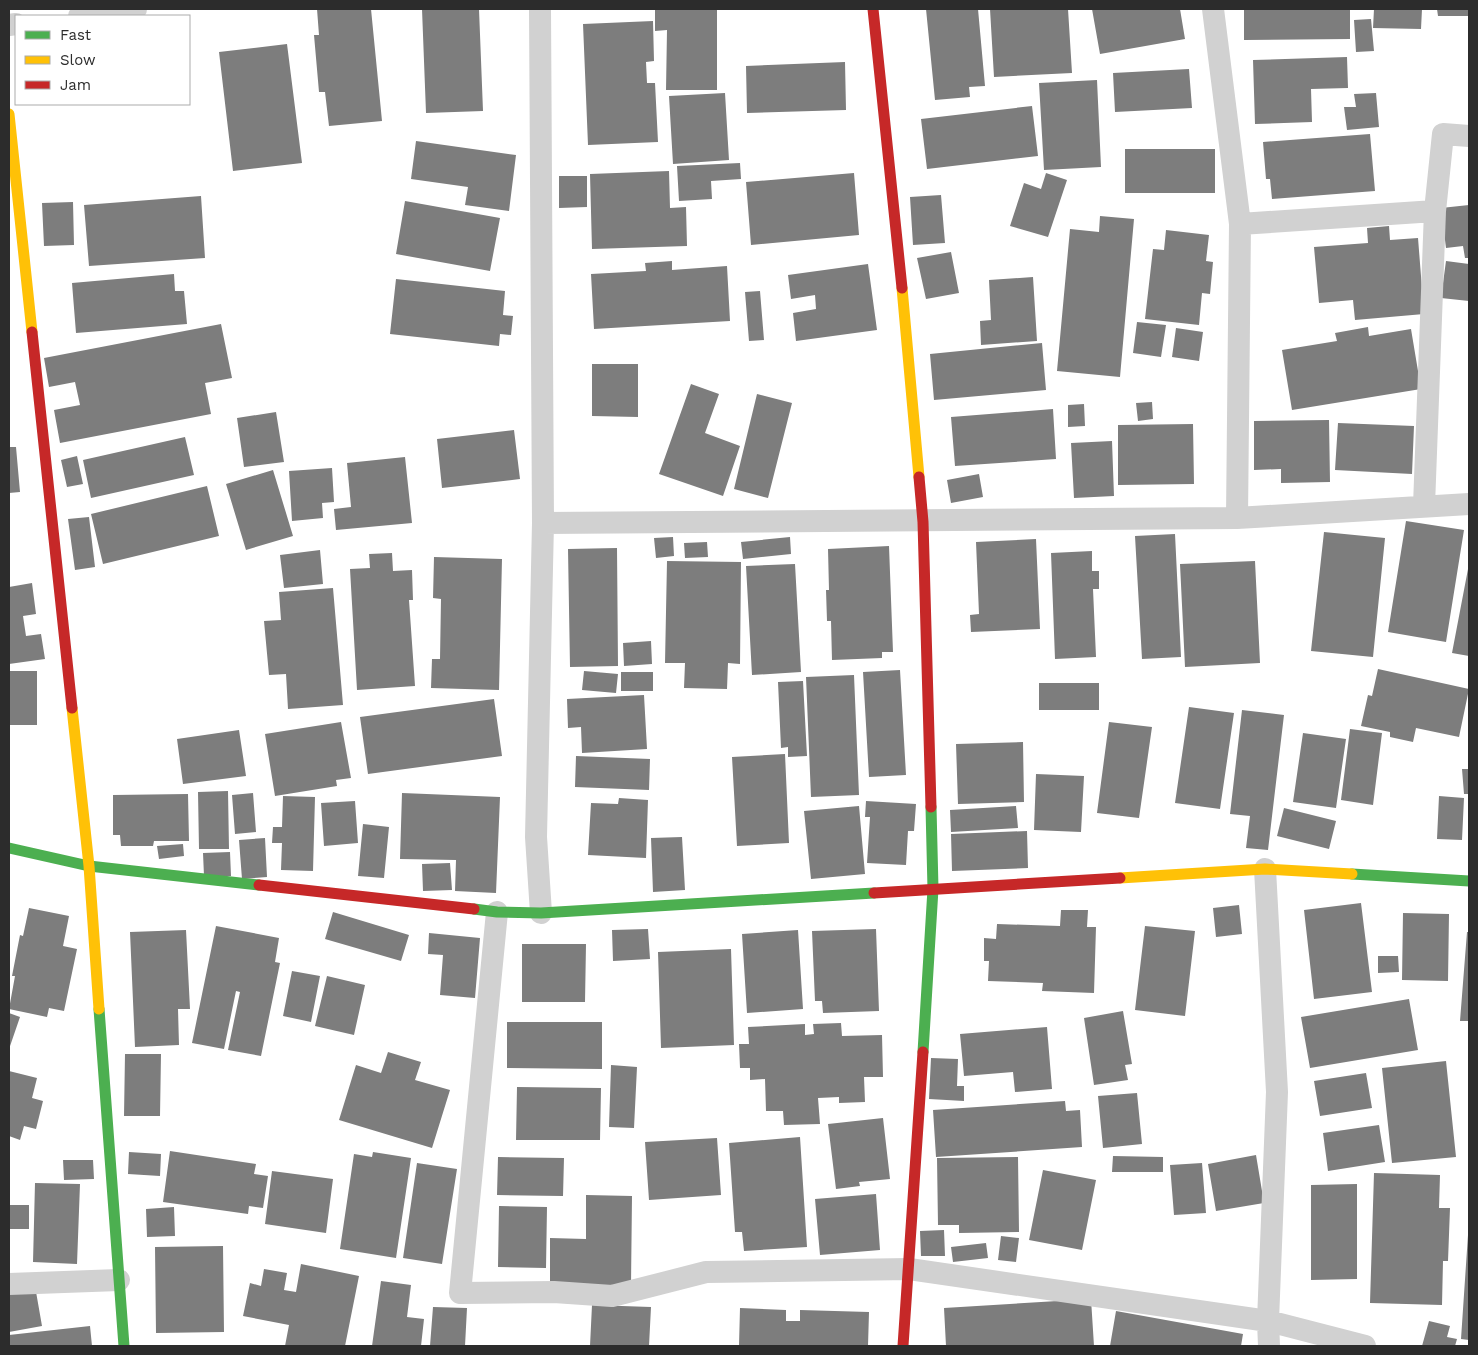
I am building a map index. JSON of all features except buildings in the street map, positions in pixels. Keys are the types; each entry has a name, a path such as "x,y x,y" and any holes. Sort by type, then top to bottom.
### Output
{"street":[{"path":"87,15 136,9"},
{"path":"540,9 543,524 536,836 541,913"},
{"path":"873,9 912,389 923,522 933,889 903,1346"},
{"path":"1213,9 1240,224 1237,518"},
{"path":"9,114 88,866 124,1346"},
{"path":"1424,506 1435,211 1444,134 1469,136"},
{"path":"1240,224 1435,211"},
{"path":"543,524 1237,518 1469,504"},
{"path":"9,848 88,866 497,912 541,913 1265,869 1469,881"},
{"path":"1265,869 1276,1092 1268,1321 1269,1346"},
{"path":"497,912 460,1293 554,1292 612,1296 706,1272 909,1269 1268,1321 1365,1346"},
{"path":"9,1284 119,1280"}],"traffic: fast":[{"path":"923,1052 933,889 931,807"},
{"path":"9,848 89,866 259,885"},
{"path":"1352,874 1469,881"},
{"path":"474,909 497,912 541,913 874,893"},
{"path":"99,1009 124,1346"}],"traffic: slow":[{"path":"9,114 32,332"},
{"path":"902,288 919,477"},
{"path":"72,708 89,866 99,1009"},
{"path":"1120,878 1265,869 1352,874"}],"traffic: jam":[{"path":"873,9 902,288"},
{"path":"32,332 72,708"},
{"path":"919,477 923,522 931,807"},
{"path":"874,893 1120,878"},
{"path":"259,885 474,909"},
{"path":"903,1346 923,1052"}]}
